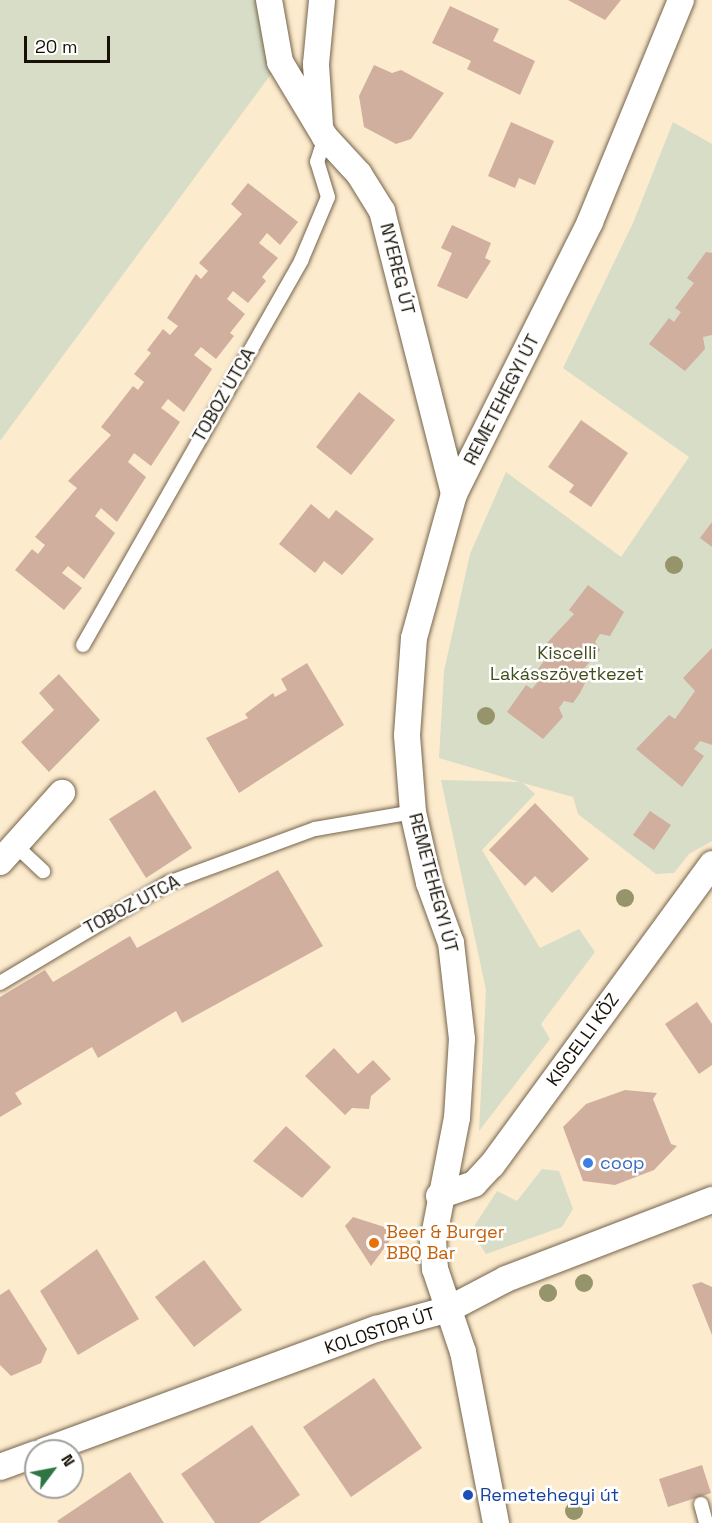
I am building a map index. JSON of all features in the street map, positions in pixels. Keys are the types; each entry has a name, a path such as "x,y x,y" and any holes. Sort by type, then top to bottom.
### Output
{"street":[{"name":"NYEREG ÚT","path":"269,0 280,62 323,133 359,174 382,211 454,494"},
{"path":"322,0 316,64 323,133"},
{"name":"REMETEHEGYI ÚT","path":"496,1523 449,1309 435,1269 439,1196 457,1118 461,1020 451,943 429,883 412,812 407,735 414,638 454,494 590,222 681,0"},
{"path":"7,853 62,793"},
{"name":"KISCELLI KÖZ","path":"439,1196 474,1184 492,1165 712,864"},
{"name":"KOLOSTOR ÚT","path":"77,1439 376,1329 449,1309 506,1279 712,1200"},
{"path":"0,1467 24,1458"}],"lane":[{"name":"TOBOZ UTCA","path":"83,645 301,261 328,197 317,162 323,133"},
{"name":"TOBOZ UTCA","path":"0,983 168,883 315,829 412,812"},
{"path":"7,853 43,871"},
{"path":"701,1504 706,1523"}],"green space":[{"path":"0,0 269,0 280,62 0,441"},
{"name":"Kiscelli Lakásszövetkezet","path":"673,122 712,144 712,841 689,854 674,873 656,874 578,814 573,797 523,783 535,794 482,850 540,948 579,929 595,952 541,1024 550,1039 479,1131 486,990 441,780 520,782 439,758 444,671 470,554 506,472 621,557 689,457 563,368 633,223"},
{"path":"542,1169 559,1171 573,1209 562,1227 486,1254 471,1231 497,1191 517,1201"}],"building":[{"path":"568,0 621,0 605,20"},
{"path":"450,6 499,29 493,41 535,61 520,95 467,69 471,61 432,43"},
{"path":"374,65 392,73 401,70 444,93 411,139 396,144 364,127 359,96"},
{"path":"511,122 554,141 535,185 519,178 515,188 488,176"},
{"path":"248,183 298,222 280,245 267,233 259,243 278,258 262,277 266,281 248,303 233,291 227,299 245,314 230,333 234,336 216,359 201,347 194,355 212,369 184,412 168,399 161,408 180,422 151,466 134,453 128,462 146,477 117,522 101,508 95,516 115,533 84,579 68,566 62,573 82,588 64,610 15,570 32,549 38,554 45,545 35,537 77,488 68,481 111,435 101,427 133,386 138,390 144,382 134,374 151,353 147,350 163,329 170,335 178,326 167,318 196,274 201,279 208,271 199,263 242,214 231,204"},
{"path":"452,225 491,243 485,258 491,261 467,299 437,286 452,253 441,248"},
{"path":"706,252 712,253 712,335 703,337 705,349 685,371 649,344 669,318 674,322 681,312 675,308 694,283 687,278"},
{"path":"359,392 395,420 351,475 316,447"},
{"path":"581,420 628,453 591,507 569,492 574,485 548,467"},
{"path":"311,504 329,519 336,510 374,539 342,575 324,561 315,573 279,544"},
{"path":"712,522 712,547 700,538"},
{"path":"588,585 624,612 610,636 600,634 595,642 600,650 581,672 588,677 580,693 573,703 564,701 559,708 563,717 543,739 507,712 526,685 532,689 539,680 533,676 552,650 545,645 574,614 569,610"},
{"path":"712,648 712,745 700,741 694,749 704,756 682,787 636,749 669,715 675,719 695,691 683,678"},
{"path":"307,663 344,725 239,793 206,738 248,718 245,714 273,693 275,697 287,690 281,679"},
{"path":"59,674 100,720 49,772 21,742 54,710 39,693"},
{"path":"155,790 192,848 146,878 109,819"},
{"path":"535,803 589,859 552,893 535,876 525,886 489,850"},
{"path":"650,811 671,825 654,850 633,835"},
{"path":"278,870 323,946 182,1023 176,1011 98,1058 92,1047 15,1093 22,1104 0,1117 0,997 45,970 53,982 130,936 137,948"},
{"path":"697,1002 712,1024 712,1065 699,1074 665,1024"},
{"path":"334,1048 358,1074 373,1060 391,1079 371,1096 369,1109 352,1108 345,1115 305,1076"},
{"path":"625,1090 657,1093 653,1099 671,1144 677,1146 654,1170 615,1185 583,1181 563,1127 586,1104"},
{"path":"286,1126 331,1167 302,1198 253,1161"},
{"name":"Beer & Burger BBQ Bar","path":"353,1217 397,1231 371,1266 345,1226"},
{"path":"97,1249 139,1319 78,1355 40,1291"},
{"path":"204,1260 242,1310 194,1347 155,1297"},
{"path":"701,1282 712,1287 712,1335 692,1285"},
{"path":"9,1289 47,1349 41,1363 11,1376 0,1365 0,1295"},
{"path":"374,1378 422,1448 351,1497 303,1427"},
{"path":"252,1425 300,1495 259,1523 215,1523 181,1474"},
{"path":"702,1465 711,1493 668,1507 659,1479"},
{"path":"130,1472 164,1523 59,1523 57,1521"}],"place":[{"name":"coop","path":"588,1163"},
{"name":"Beer & Burger BBQ Bar","path":"374,1243"},
{"name":"Remetehegyi út","path":"468,1495"}]}
